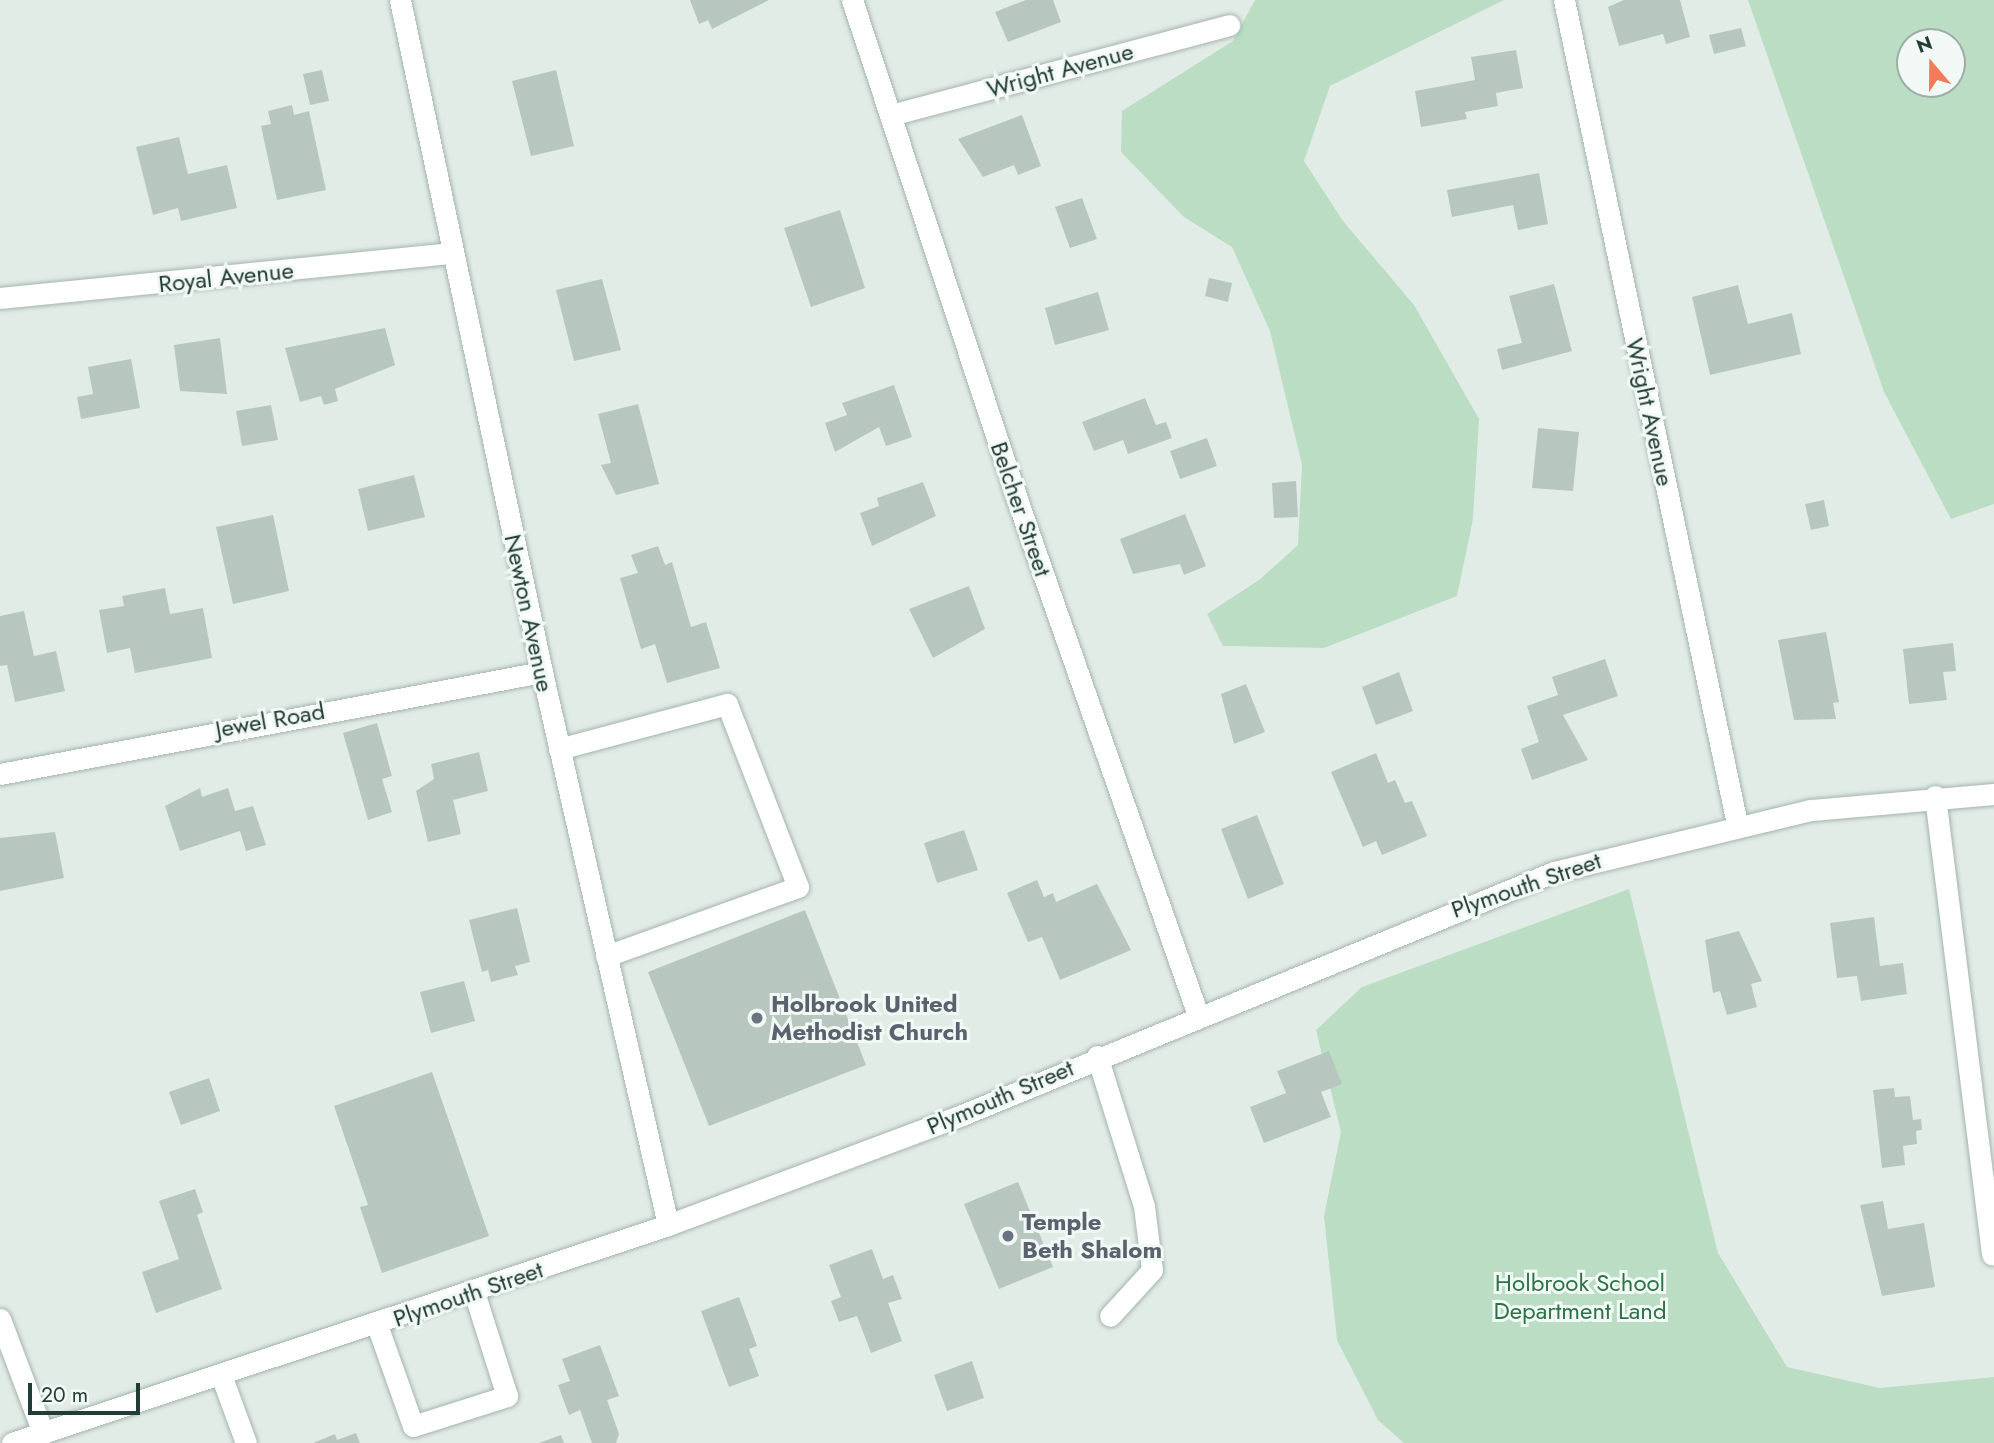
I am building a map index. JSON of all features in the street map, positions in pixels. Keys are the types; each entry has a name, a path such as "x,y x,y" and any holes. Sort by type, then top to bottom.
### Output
{"street":[{"name":"Newton Avenue","path":"400,0 541,672 668,1225"},
{"name":"Belcher Street","path":"852,0 1198,1015"},
{"name":"Wright Avenue","path":"1563,0 1737,824"},
{"name":"Wright Avenue","path":"891,115 1229,25"},
{"name":"Royal Avenue","path":"0,298 452,253"},
{"name":"Jewel Road","path":"0,775 541,672"},
{"path":"559,749 727,704 798,887 606,956"},
{"name":"Plymouth Street","path":"12,1443 377,1325 668,1225 962,1115 1097,1056 1554,872 1737,824 1935,796 1994,794"},
{"path":"1935,796 1992,1254"},
{"path":"1097,1056 1144,1206 1152,1270 1110,1315"},
{"path":"377,1325 413,1426 507,1396 474,1292"},
{"path":"0,1319 43,1433"},
{"path":"221,1375 246,1443"}],"green space":[{"path":"1255,0 1504,0 1330,86 1304,161 1343,221 1414,305 1479,419 1473,519 1457,596 1324,648 1223,646 1207,614 1259,580 1298,545 1302,465 1270,331 1232,247 1184,217 1121,152 1122,111 1233,41"},
{"path":"1748,0 1994,0 1994,504 1951,519 1884,392"},
{"name":"Holbrook School Department Land","path":"1629,889 1718,1253 1787,1367 1880,1388 1994,1377 1994,1443 1404,1443 1378,1420 1337,1340 1324,1216 1341,1132 1316,1030 1362,987"}],"building":[{"path":"690,0 769,0 712,29 708,20 699,24"},
{"path":"1026,0 1053,0 1061,22 1008,42 995,12"},
{"path":"1624,0 1680,0 1690,37 1666,44 1663,34 1619,46 1608,7"},
{"path":"1741,28 1746,46 1714,54 1709,35"},
{"path":"1516,50 1523,88 1496,93 1498,106 1465,112 1467,119 1421,127 1415,91 1475,80 1471,57"},
{"path":"322,70 329,101 310,105 303,74"},
{"path":"556,70 574,146 531,156 512,81"},
{"path":"292,105 294,115 309,111 326,190 277,200 261,126 271,124 268,111"},
{"path":"1022,115 1041,166 1018,175 1014,165 983,177 958,139"},
{"path":"179,137 188,174 227,165 237,208 181,221 178,208 153,215 136,147"},
{"path":"1539,173 1548,224 1518,230 1513,205 1452,217 1447,190"},
{"path":"1082,198 1097,239 1070,248 1055,207"},
{"path":"840,210 865,288 811,307 784,228"},
{"path":"1209,278 1232,283 1228,302 1205,296"},
{"path":"602,279 621,350 574,361 556,290"},
{"path":"1554,284 1572,351 1502,370 1497,349 1522,343 1509,296"},
{"path":"1738,285 1748,324 1792,313 1801,354 1710,375 1692,297"},
{"path":"1098,292 1109,330 1055,345 1045,308"},
{"path":"385,328 395,365 335,389 338,401 324,405 321,396 300,402 285,348"},
{"path":"220,338 227,394 180,391 174,345"},
{"path":"131,359 140,408 81,419 77,397 93,394 88,367"},
{"path":"894,385 912,437 886,446 879,427 835,452 825,423 847,415 842,403"},
{"path":"1145,398 1156,425 1166,422 1172,438 1128,454 1123,440 1094,451 1082,422"},
{"path":"638,404 659,484 616,495 601,465 611,463 598,414"},
{"path":"271,405 278,440 242,446 236,411"},
{"path":"1538,428 1579,432 1573,491 1532,488"},
{"path":"1207,438 1217,466 1180,479 1170,451"},
{"path":"414,475 425,517 368,531 358,489"},
{"path":"1296,481 1298,517 1274,518 1272,483"},
{"path":"923,482 936,516 872,546 860,513 879,506 877,498"},
{"path":"1824,500 1829,526 1811,530 1805,504"},
{"path":"1185,514 1206,566 1184,575 1180,564 1133,574 1120,539"},
{"path":"273,515 289,591 233,604 216,527"},
{"path":"658,546 665,565 672,562 691,627 706,622 720,668 667,683 655,644 641,649 620,578 638,573 631,555"},
{"path":"969,586 985,629 933,658 909,609"},
{"path":"165,588 170,614 203,608 212,658 135,673 130,648 107,653 99,610 124,606 122,596"},
{"path":"24,611 34,656 56,651 65,691 15,702 7,665 0,666 0,616"},
{"path":"1826,632 1839,702 1833,703 1836,719 1794,720 1778,640"},
{"path":"1953,643 1956,671 1943,672 1947,700 1909,704 1903,649"},
{"path":"1605,659 1618,696 1563,715 1588,760 1532,780 1521,749 1539,742 1527,706 1558,695 1552,677"},
{"path":"1399,672 1413,711 1376,725 1362,687"},
{"path":"1246,684 1265,732 1234,744 1221,694"},
{"path":"377,723 392,776 382,779 392,812 368,820 343,733"},
{"path":"479,752 488,791 453,800 461,834 428,842 416,791 434,779 431,764"},
{"path":"1376,753 1388,783 1395,780 1405,803 1412,801 1427,836 1382,855 1376,841 1363,847 1331,772"},
{"path":"200,788 202,797 228,788 235,811 253,806 266,845 246,851 240,831 180,851 165,806"},
{"path":"1257,815 1284,884 1248,899 1221,829"},
{"path":"964,830 978,870 937,883 924,843"},
{"path":"55,832 64,878 0,891 0,838"},
{"path":"1037,880 1044,897 1053,893 1056,902 1097,884 1131,950 1060,980 1042,937 1028,942 1007,893"},
{"path":"517,908 530,962 515,966 518,975 491,982 488,970 482,972 469,920"},
{"name":"Holbrook United Methodist Church","path":"805,910 866,1065 709,1126 648,972"},
{"path":"1874,917 1880,966 1903,963 1907,994 1861,1001 1857,976 1837,978 1830,923"},
{"path":"1739,931 1762,981 1751,984 1757,1007 1727,1015 1720,991 1713,993 1705,940"},
{"path":"464,981 475,1021 431,1033 420,992"},
{"path":"1329,1051 1342,1084 1321,1092 1331,1117 1264,1143 1250,1107 1286,1093 1277,1071"},
{"path":"432,1072 489,1236 382,1273 360,1207 368,1205 334,1106"},
{"path":"209,1078 220,1111 181,1125 169,1092"},
{"path":"1894,1088 1895,1097 1910,1096 1913,1120 1921,1119 1922,1130 1916,1131 1917,1144 1903,1146 1905,1165 1882,1168 1873,1090"},
{"name":"Temple Beth Shalom","path":"1018,1182 1053,1267 999,1289 964,1204"},
{"path":"195,1189 203,1212 197,1215 222,1289 156,1313 142,1272 179,1259 159,1201"},
{"path":"1883,1201 1888,1229 1924,1223 1935,1287 1882,1296 1860,1205"},
{"path":"872,1249 883,1279 893,1275 902,1299 888,1303 902,1341 871,1353 857,1316 839,1322 831,1301 841,1297 829,1265"},
{"path":"739,1297 757,1346 749,1349 759,1376 729,1387 701,1311"},
{"path":"600,1345 619,1396 607,1400 619,1434 616,1443 592,1443 580,1410 569,1415 558,1385 570,1381 562,1359"},
{"path":"972,1361 984,1398 947,1411 934,1375"},
{"path":"356,1433 360,1443 313,1443 335,1434 337,1440"},
{"path":"561,1435 564,1443 539,1443"}],"place":[{"name":"Holbrook United Methodist Church","path":"757,1018"},
{"name":"Temple Beth Shalom","path":"1008,1236"}]}
